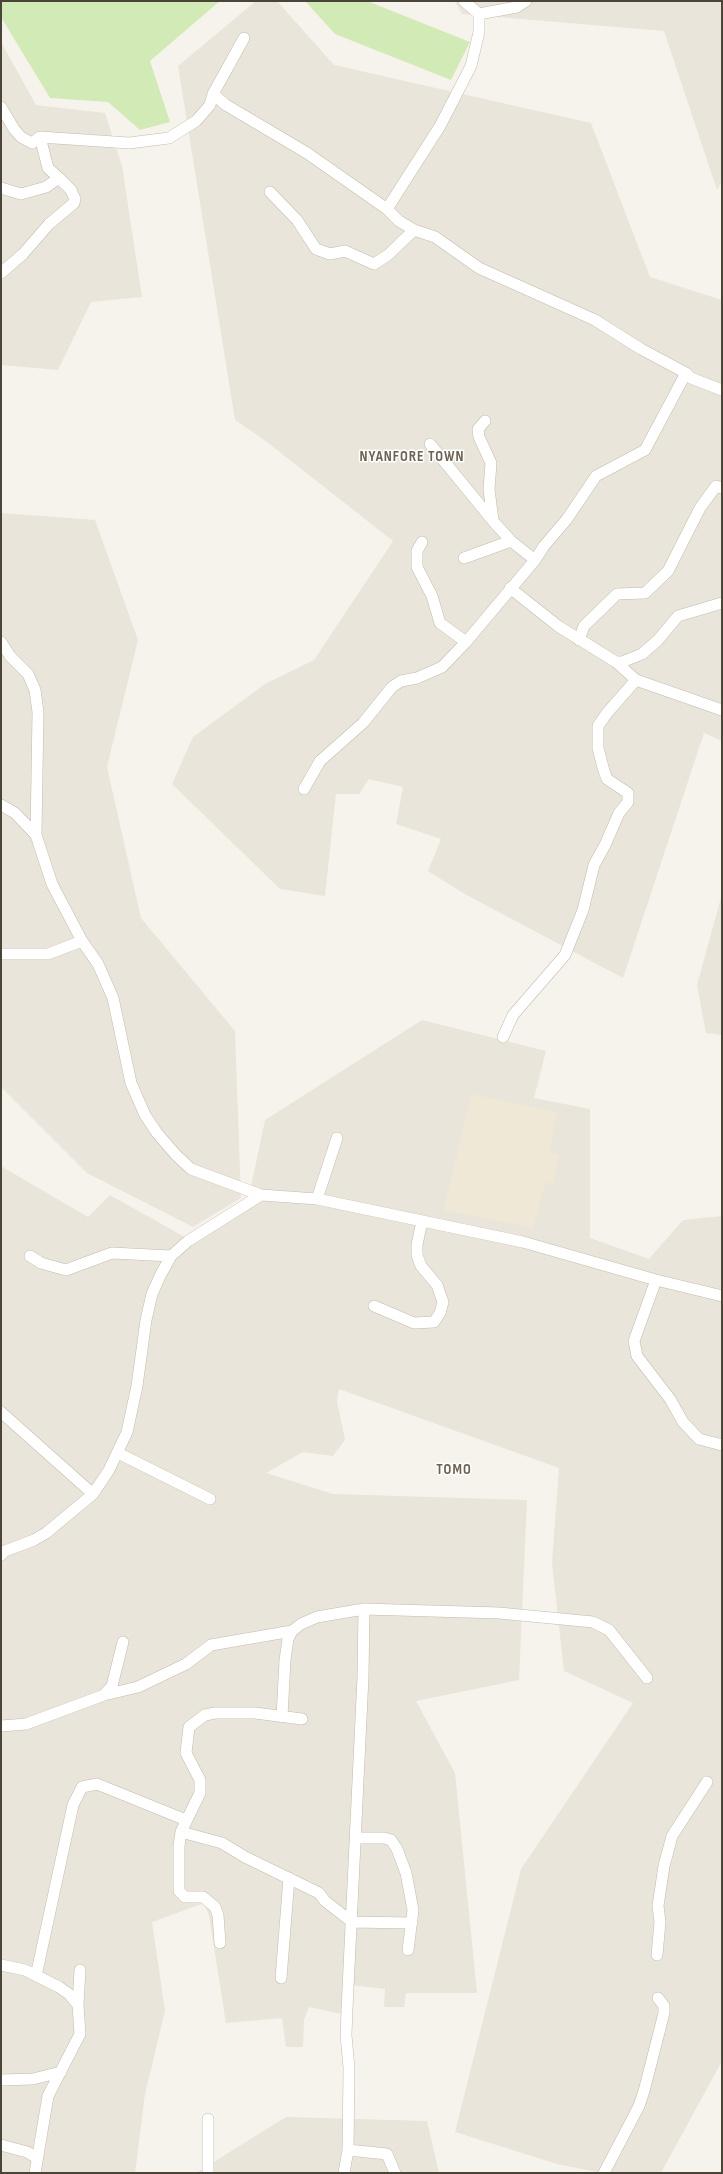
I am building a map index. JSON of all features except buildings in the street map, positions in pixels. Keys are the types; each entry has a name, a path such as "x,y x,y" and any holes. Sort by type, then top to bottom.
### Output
{"street":[{"path":"387,209 440,126 471,66 479,32 479,14 464,1"},
{"path":"479,14 516,7 526,1"},
{"path":"1,107 14,129 21,137 32,143 40,137 129,143 169,138 196,121 210,105 213,94 244,38"},
{"path":"213,94 226,105 308,153 387,209 399,221 414,230 436,237 479,268 595,320 641,349 686,373 691,378 722,390"},
{"path":"1,273 23,254 49,224 74,203 75,196 48,168 40,137"},
{"path":"1,188 21,194 46,187 58,178"},
{"path":"270,192 297,220 316,249 330,254 345,251 374,264 388,255 414,230"},
{"path":"304,789 320,761 362,723 392,687 401,681 417,678 442,667 466,642 535,560 544,546 567,519 596,476 645,450 686,373"},
{"path":"485,421 478,429 479,437 491,463 489,489 493,521"},
{"path":"430,444 511,541 535,560"},
{"path":"579,640 584,626 617,594 645,593 668,572 700,508 716,486 722,488"},
{"path":"464,558 511,541"},
{"path":"422,542 418,551 417,567 432,596 440,623 466,642"},
{"path":"510,588 558,626 616,662 636,680 722,710"},
{"path":"616,662 622,662 642,654 658,640 678,616 722,603"},
{"path":"1,642 10,656 28,674 35,690 38,712 36,835 52,884 82,941 98,964 113,998 131,1083 145,1115 157,1133 176,1156 191,1169 261,1195 317,1199 523,1242 656,1280 722,1296"},
{"path":"503,1037 513,1015 565,955 583,910 594,865 605,845 619,813 628,802 628,793 607,779 598,748 598,726 607,713 636,680"},
{"path":"1,805 15,813 36,835"},
{"path":"1,954 48,954 82,941"},
{"path":"317,1199 337,1138"},
{"path":"1,1555 5,1551 34,1540 46,1533 93,1494 118,1453 127,1432 134,1404 146,1320 152,1294 171,1256 188,1241 261,1195"},
{"path":"374,1306 414,1323 434,1322 440,1313 443,1302 437,1285 421,1266 417,1255 417,1245 422,1221"},
{"path":"30,1256 41,1263 66,1270 112,1253 171,1256"},
{"path":"656,1280 634,1341 637,1356 670,1399 683,1422 695,1435 699,1439 722,1445"},
{"path":"1,1412 93,1494"},
{"path":"118,1453 210,1499"},
{"path":"344,2173 348,2150 349,2068 346,2035 363,1677 364,1609"},
{"path":"282,1717 284,1660 288,1639 292,1631 301,1624 317,1617 364,1609 498,1614 593,1622 609,1630 647,1678"},
{"path":"1,1726 26,1724 104,1696 138,1687 156,1680 186,1664 211,1645 292,1631"},
{"path":"104,1696 112,1686 123,1642"},
{"path":"220,1943 218,1915 215,1907 203,1897 186,1897 179,1891 179,1846 182,1832 186,1820 200,1793 200,1780 186,1752 189,1727 194,1721 205,1715 215,1713 256,1713 302,1719"},
{"path":"657,1956 660,1922 658,1906 664,1866 672,1836 707,1782"},
{"path":"36,1976 73,1805 82,1787 97,1784 186,1820"},
{"path":"182,1832 222,1843 245,1857 319,1893 325,1901 352,1922 412,1923"},
{"path":"356,1838 384,1838 391,1840 397,1849 406,1873 413,1910 408,1950"},
{"path":"281,1978 289,1878"},
{"path":"1,1965 17,1967 59,1987 69,1994 78,2005"},
{"path":"35,2173 48,2096 80,2034 78,2005 80,1970"},
{"path":"604,2173 639,2106 664,2013 664,2006 658,1998"},
{"path":"1,2080 33,2079 61,2072"},
{"path":"208,2119 208,2173"},
{"path":"1,2145 27,2152 37,2158"},
{"path":"348,2150 387,2154 395,2173"}],"shaded area":[{"path":"256,1 277,1 334,65 591,123 650,277 722,300 722,741 704,733 623,978 463,893 428,871 441,839 396,824 403,787 369,779 359,794 336,794 325,896 280,889 172,784 193,737 265,684 314,660 393,541 263,439 235,420 178,66"},
{"path":"455,1 722,1 722,181 717,190 664,31 462,14"},
{"path":"1,42 36,105 105,113 122,166 142,297 91,302 58,370 1,365"},
{"path":"1,513 95,520 138,640 107,767 141,918 235,1031 241,1198 193,1227 87,1173 1,1087"},
{"path":"722,894 722,1035 706,1033 697,985"},
{"path":"422,1020 546,1051 534,1098 590,1109 590,1238 649,1259 683,1220 722,1216 722,2061 661,2173 602,2173 557,2164 455,2132 521,1869 633,1703 564,1671 552,1563 559,1468 339,1389 337,1401 345,1440 333,1456 303,1452 266,1473 333,1494 527,1500 519,1680 416,1701 455,1773 477,1993 406,1993 404,2007 384,2007 385,1989 343,1984 342,2014 309,2007 304,2020 303,2047 286,2047 282,2018 226,2023 209,1916 204,1903 152,1922 165,2011 145,2094 135,2173 1,2173 1,1166 88,1217 110,1195 190,1240 248,1201 265,1120"},
{"path":"471,1094 557,1112 549,1153 559,1155 553,1184 545,1182 533,1228 444,1210"},
{"path":"286,2117 427,2121 439,2173 196,2173"}],"green space":[{"path":"1,1 220,1 150,61 170,122 140,130 108,102 50,98 1,17"},
{"path":"305,1 367,1 470,42 451,80 335,34"}],"district":[{"name":"NYANFORE TOWN","path":"412,457"},
{"name":"TOMO","path":"454,1470"}]}
